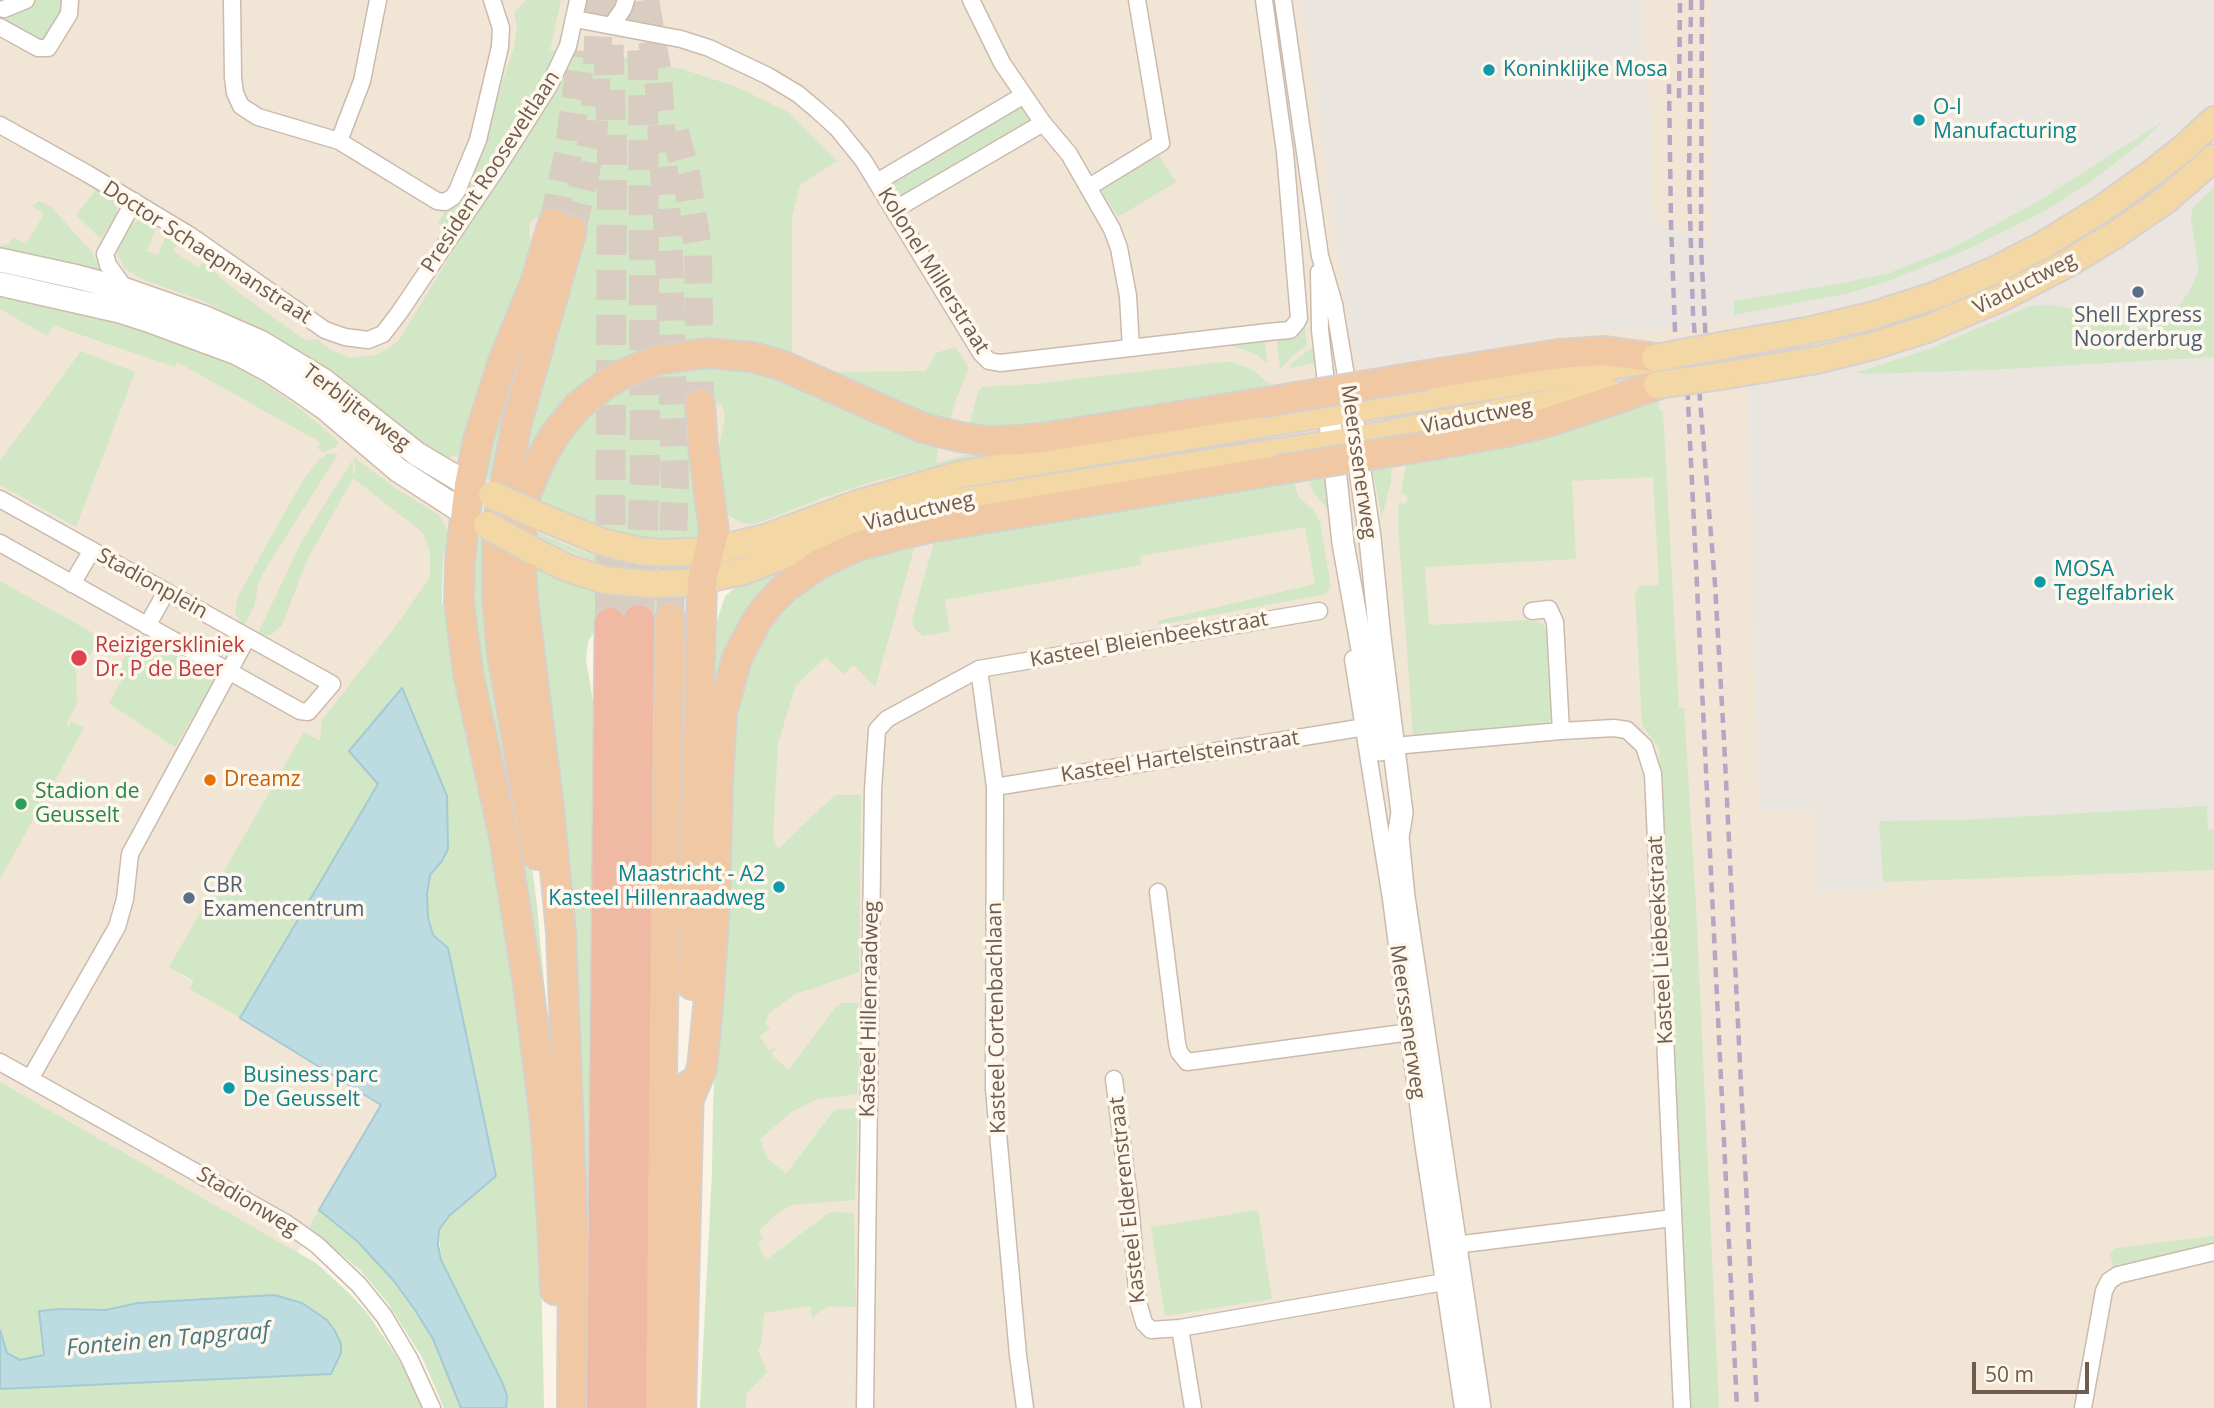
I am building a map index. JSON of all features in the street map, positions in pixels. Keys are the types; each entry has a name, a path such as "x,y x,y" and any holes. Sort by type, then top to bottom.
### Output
{"highway":[{"path":"557,1408 552,1220 545,1121 518,920 464,646 459,583 477,520 486,410 534,286 562,227 509,454 500,511 497,577 502,654 533,830 565,1039"},
{"path":"572,1408 573,1232 561,932 554,846 523,600 520,550 523,512 534,473 556,433 578,406 606,384 639,366 675,356 707,353 752,357 781,365 923,428 986,441 1048,437 1582,352 1618,351 1656,372"},
{"path":"688,1102 702,1068 708,1008 722,713 737,658 757,620 786,587 819,564 858,546 887,538 929,528 1507,432 1548,422 1656,372"},
{"path":"681,1408 702,580 714,528 700,404"},
{"path":"656,1408 670,618"},
{"path":"602,1408 624,621 631,1408"}],"main road":[{"name":"Viaductweg","path":"702,580 744,571 853,528 928,507 1344,442 1592,395 1720,346 1863,318 1936,295 1995,270 2043,245 2103,208 2152,173 2214,120"},
{"name":"Viaductweg","path":"710,551 743,545 857,504 962,474 1340,410 1656,372 1721,376 1817,360 1873,346 1971,312 2038,280 2115,235 2166,200 2214,158"},
{"name":"Terblijterweg","path":"0,260 126,290 203,317 279,352 323,380 400,442 481,490 602,542 640,551 663,553 710,551"},
{"name":"Terblijterweg","path":"0,284 84,301 237,353 267,369 325,408 398,470 477,520 566,568 605,580 665,584 702,580"}],"street":[{"path":"5,9 26,0"},
{"path":"0,27 38,48 48,48 69,14 70,0"},
{"path":"232,0 233,78 235,93 241,106 258,117 339,141 437,201 445,202 457,191 478,140 500,47 501,28 492,0"},
{"path":"339,141 362,82 378,0"},
{"name":"President Rooseveltlaan","path":"383,334 452,235 549,86 564,56 578,0"},
{"path":"612,25 626,0"},
{"path":"971,0 1002,63 1069,154 1112,229 1119,248 1128,296 1131,348"},
{"path":"1089,187 1161,143 1137,0"},
{"path":"1264,0 1285,152 1304,150"},
{"name":"Meerssenerweg","path":"1283,0 1320,256 1334,304 1344,442 1343,542 1402,813 1398,837 1416,1032 1444,1282 1463,1408"},
{"name":"Kolonel Millerstraat","path":"575,19 691,42 733,58 798,94 853,146 975,344 989,361 1012,362 1290,330 1299,318 1285,152"},
{"path":"877,182 1024,95"},
{"path":"894,210 1044,123"},
{"name":"Doctor Schaepmanstraat","path":"0,125 191,236 325,330 368,340 383,334"},
{"path":"126,290 108,265 105,254 134,201"},
{"name":"Meerssenerweg","path":"1344,442 1370,538 1386,747"},
{"name":"Stadionplein","path":"0,499 332,684 308,712 300,711 0,543"},
{"path":"72,584 92,550"},
{"path":"147,626 166,592"},
{"path":"1532,611 1549,609 1555,622 1561,730"},
{"name":"Kasteel Bleienbeekstraat","path":"979,669 1319,611"},
{"path":"30,1079 117,927 125,900 130,854 247,638"},
{"name":"Meerssenerweg","path":"1362,639 1352,651 1391,899 1455,1245 1480,1408"},
{"name":"Kasteel Cortenbachlaan","path":"979,669 995,788 994,1089 1025,1408"},
{"name":"Kasteel Hillenraadweg","path":"864,1408 875,734 887,719 979,669"},
{"name":"Kasteel Hartelsteinstraat","path":"995,788 1365,727"},
{"name":"Kasteel Liebeekstraat","path":"1386,747 1561,730 1614,728 1627,730 1644,746 1653,774 1682,1408"},
{"path":"1158,892 1177,1043 1182,1058 1192,1063 1416,1032"},
{"name":"Stadionweg","path":"0,1062 286,1223 317,1245 359,1285 384,1316 410,1358 432,1408"},
{"name":"Kasteel Elderenstraat","path":"1114,1079 1140,1312 1144,1323 1151,1330 1180,1328"},
{"path":"1455,1245 1673,1218"},
{"path":"2083,1408 2104,1291 2109,1281 2118,1275 2214,1252"},
{"path":"1193,1408 1180,1328 1444,1282"}],"shaded area":[{"path":"0,0 2214,0 2214,1408 728,1408 747,584 658,597 618,593 532,565 464,531 180,974 383,1104 297,1254 0,1082"},
{"path":"1301,0 1640,0 1651,108 1652,221 1711,242 1711,0 2214,0 2214,831 2204,833 2202,810 1882,822 1887,889 1817,892 1814,810 1759,812 1745,317 1637,334 1632,329 1545,337 1370,368 1362,365 1356,360 1353,350"}],"green space":[{"path":"14,0 67,0 46,44 1,23"},
{"path":"526,0 561,0 550,50 614,55 682,69 737,87 788,112 837,161 800,185 792,217 792,366 649,356 527,466 520,465 586,229 537,217 529,223 531,249 528,262 461,454 446,458 437,455 294,351 208,303 142,279 124,268 118,254 127,227 132,222 146,220 157,226 147,251 158,255 165,238 168,238 177,245 173,251 199,268 203,262 231,287 306,341 317,339 331,350 351,358 376,355 388,349 399,340 460,240 438,223 475,164 514,47 517,27 514,13"},
{"path":"1023,100 1036,123 901,202 886,179"},
{"path":"2164,121 2089,183 2046,210 1964,251 1886,282 1845,294 1734,315 1734,301 1889,273 1952,248 2037,202"},
{"path":"1159,155 1176,182 1118,217 1101,190"},
{"path":"2214,187 2214,357 1987,370 1855,373 1929,349 2030,306 2052,305 2069,308 2134,328 2146,328 2180,304 2189,292 2199,271 2191,219 2193,208"},
{"path":"96,190 114,201 117,208 116,215 101,239 76,215"},
{"path":"40,201 51,207 92,252 104,276 0,252 0,246 8,244 13,238 26,244 44,214 32,206"},
{"path":"0,294 81,311 184,342 253,375 303,411 339,442 324,452 317,448 320,442 177,362 175,367 55,326 46,335 0,309"},
{"path":"543,294 495,479 490,477 489,480 484,476 498,410"},
{"path":"1304,321 1307,345 1280,369 1277,340 1292,337"},
{"path":"1264,341 1268,363 1254,353 1230,345"},
{"path":"955,347 967,364 968,371 948,426 828,378 834,372 926,371 936,353"},
{"path":"1313,347 1315,363 1290,368 1292,363"},
{"path":"81,351 135,372 76,527 0,485 0,461"},
{"path":"1232,362 1253,370 1274,388 1064,429 969,427 978,392 982,387 1034,384"},
{"path":"707,364 759,370 939,444 936,463 990,449 1089,441 934,467 875,481 764,521 742,523 719,506 717,471 724,410 714,402 689,403 702,531 699,536 681,545 622,538 546,509 546,502 538,498 541,482 568,435 610,394 656,373"},
{"path":"1658,402 1659,410 1663,410 1679,708 1684,708 1719,1408 1689,1408 1659,748 1642,725 1635,594 1639,586 1659,585 1653,477 1572,481 1576,559 1425,567 1429,625 1528,620 1541,623 1546,628 1553,709 1551,719 1541,726 1413,736 1398,525 1399,502 1405,504 1408,497 1401,493 1407,462 1576,427"},
{"path":"328,453 338,454 263,573 254,607 243,627 235,613 238,596 302,482 318,461"},
{"path":"355,458 440,516 449,535 449,543 443,554 442,601 483,789 509,936 532,1126 541,1264 544,1408 506,1408 507,1396 503,1384 441,1260 439,1230 449,1216 496,1176 448,948 433,935 428,918 427,894 430,875 442,861 378,784 240,1018 190,989 193,981 169,967 304,732 320,741 322,720 398,623 430,577 430,552 423,533 353,478 307,560 282,625 271,635 257,635 303,539 352,461 354,478"},
{"path":"1392,464 1391,481 1382,517 1372,468"},
{"path":"1324,476 1333,507 1331,513 1313,492 1308,479"},
{"path":"1271,482 1272,486 1294,482 1298,496 1314,511 1320,522 1331,587 1326,594 1159,625 1158,621 1315,584 1305,527 1140,556 1141,565 945,600 950,631 923,636 914,628 912,620 935,539"},
{"path":"536,532 597,556 666,568 624,567 601,562 536,537"},
{"path":"480,536 488,542 537,905 546,1006 552,1133 469,627 471,549"},
{"path":"916,542 875,687 854,665 843,674 826,657 796,685 778,743 773,837 778,849 835,795 861,795 859,972 797,993 769,1013 765,1022 770,1029 759,1036 769,1050 777,1047 771,1054 788,1070 836,1007 841,1003 858,1003 859,1061 857,1094 817,1099 793,1111 760,1139 767,1158 786,1174 834,1110 858,1108 855,1200 791,1205 759,1230 763,1239 758,1244 766,1260 830,1212 854,1213 856,1307 829,1306 812,1317 811,1306 764,1313 758,1351 767,1372 746,1394 746,1408 700,1408 735,696 767,623 783,606 846,560"},
{"path":"803,564 713,720 717,621 725,596 741,583 778,569"},
{"path":"532,565 618,593 658,597 654,1206 635,618 622,617 596,628 588,642 586,659 597,726 594,1153 587,1326 582,1152"},
{"name":"Stadion de Geusselt","path":"0,581 100,637 87,660 78,655 76,660 77,704 66,724 69,726 72,721 84,728 0,879"},
{"path":"138,633 216,678 175,747 109,703 122,680 118,669"},
{"path":"2207,806 2208,830 2214,829 2214,870 1883,882 1879,821 1958,820"},
{"path":"0,1082 316,1263 368,1314 403,1366 422,1408 0,1408 0,1389 331,1374 341,1353 341,1344 327,1320 274,1295 138,1303 106,1310 39,1311 44,1355 20,1360 7,1353 0,1330"},
{"path":"319,1210 357,1241 394,1281 415,1310 433,1339 461,1408 444,1408 422,1357 387,1302 361,1271 309,1227"},
{"path":"1258,1210 1272,1299 1165,1316 1151,1227"},
{"path":"2214,1236 2214,1245 2113,1268 2110,1253 2115,1248"}],"water":[{"path":"402,688 447,796 448,849 430,875 427,894 428,918 433,935 448,948 496,1176 449,1216 439,1230 438,1245 441,1260 503,1384 507,1396 506,1408 461,1408 433,1339 415,1310 394,1281 357,1241 319,1210 381,1105 240,1018 378,784 349,751"},
{"name":"Fontein en Tapgraaf","path":"274,1295 302,1303 327,1320 335,1331 341,1344 341,1353 331,1374 0,1389 0,1330 7,1353 20,1360 44,1355 39,1311 106,1310 138,1303"}],"tunnel":[{"path":"572,230 594,128 600,0"},
{"path":"607,0 612,150 610,623"},
{"path":"639,620 645,471 643,68 640,0"},
{"path":"645,0 658,75 669,253 675,484 670,618"},
{"path":"553,223 568,154 582,51"},
{"path":"675,132 686,173 698,249 700,404"}],"railway":[{"path":"1679,98 1680,0"},
{"path":"1691,0 1689,182 1693,313 1715,584 1757,1408"},
{"path":"1702,0 1701,246 1706,346"},
{"path":"1669,84 1676,357"},
{"path":"1685,339 1737,1408"}],"place":[{"name":"Koninklijke Mosa","path":"1489,70"},
{"name":"O-I Manufacturing","path":"1919,120"},
{"name":"Shell Express Noorderbrug","path":"2138,292"},
{"name":"MOSA Tegelfabriek","path":"2040,582"},
{"name":"Reizigerskliniek Dr. P de Beer","path":"79,658"},
{"name":"Dreamz","path":"210,780"},
{"name":"Stadion de Geusselt","path":"21,804"},
{"name":"Maastricht - A2 Kasteel Hillenraadweg","path":"779,887"},
{"name":"CBR Examencentrum","path":"189,898"},
{"name":"Business parc De Geusselt","path":"229,1088"}]}
